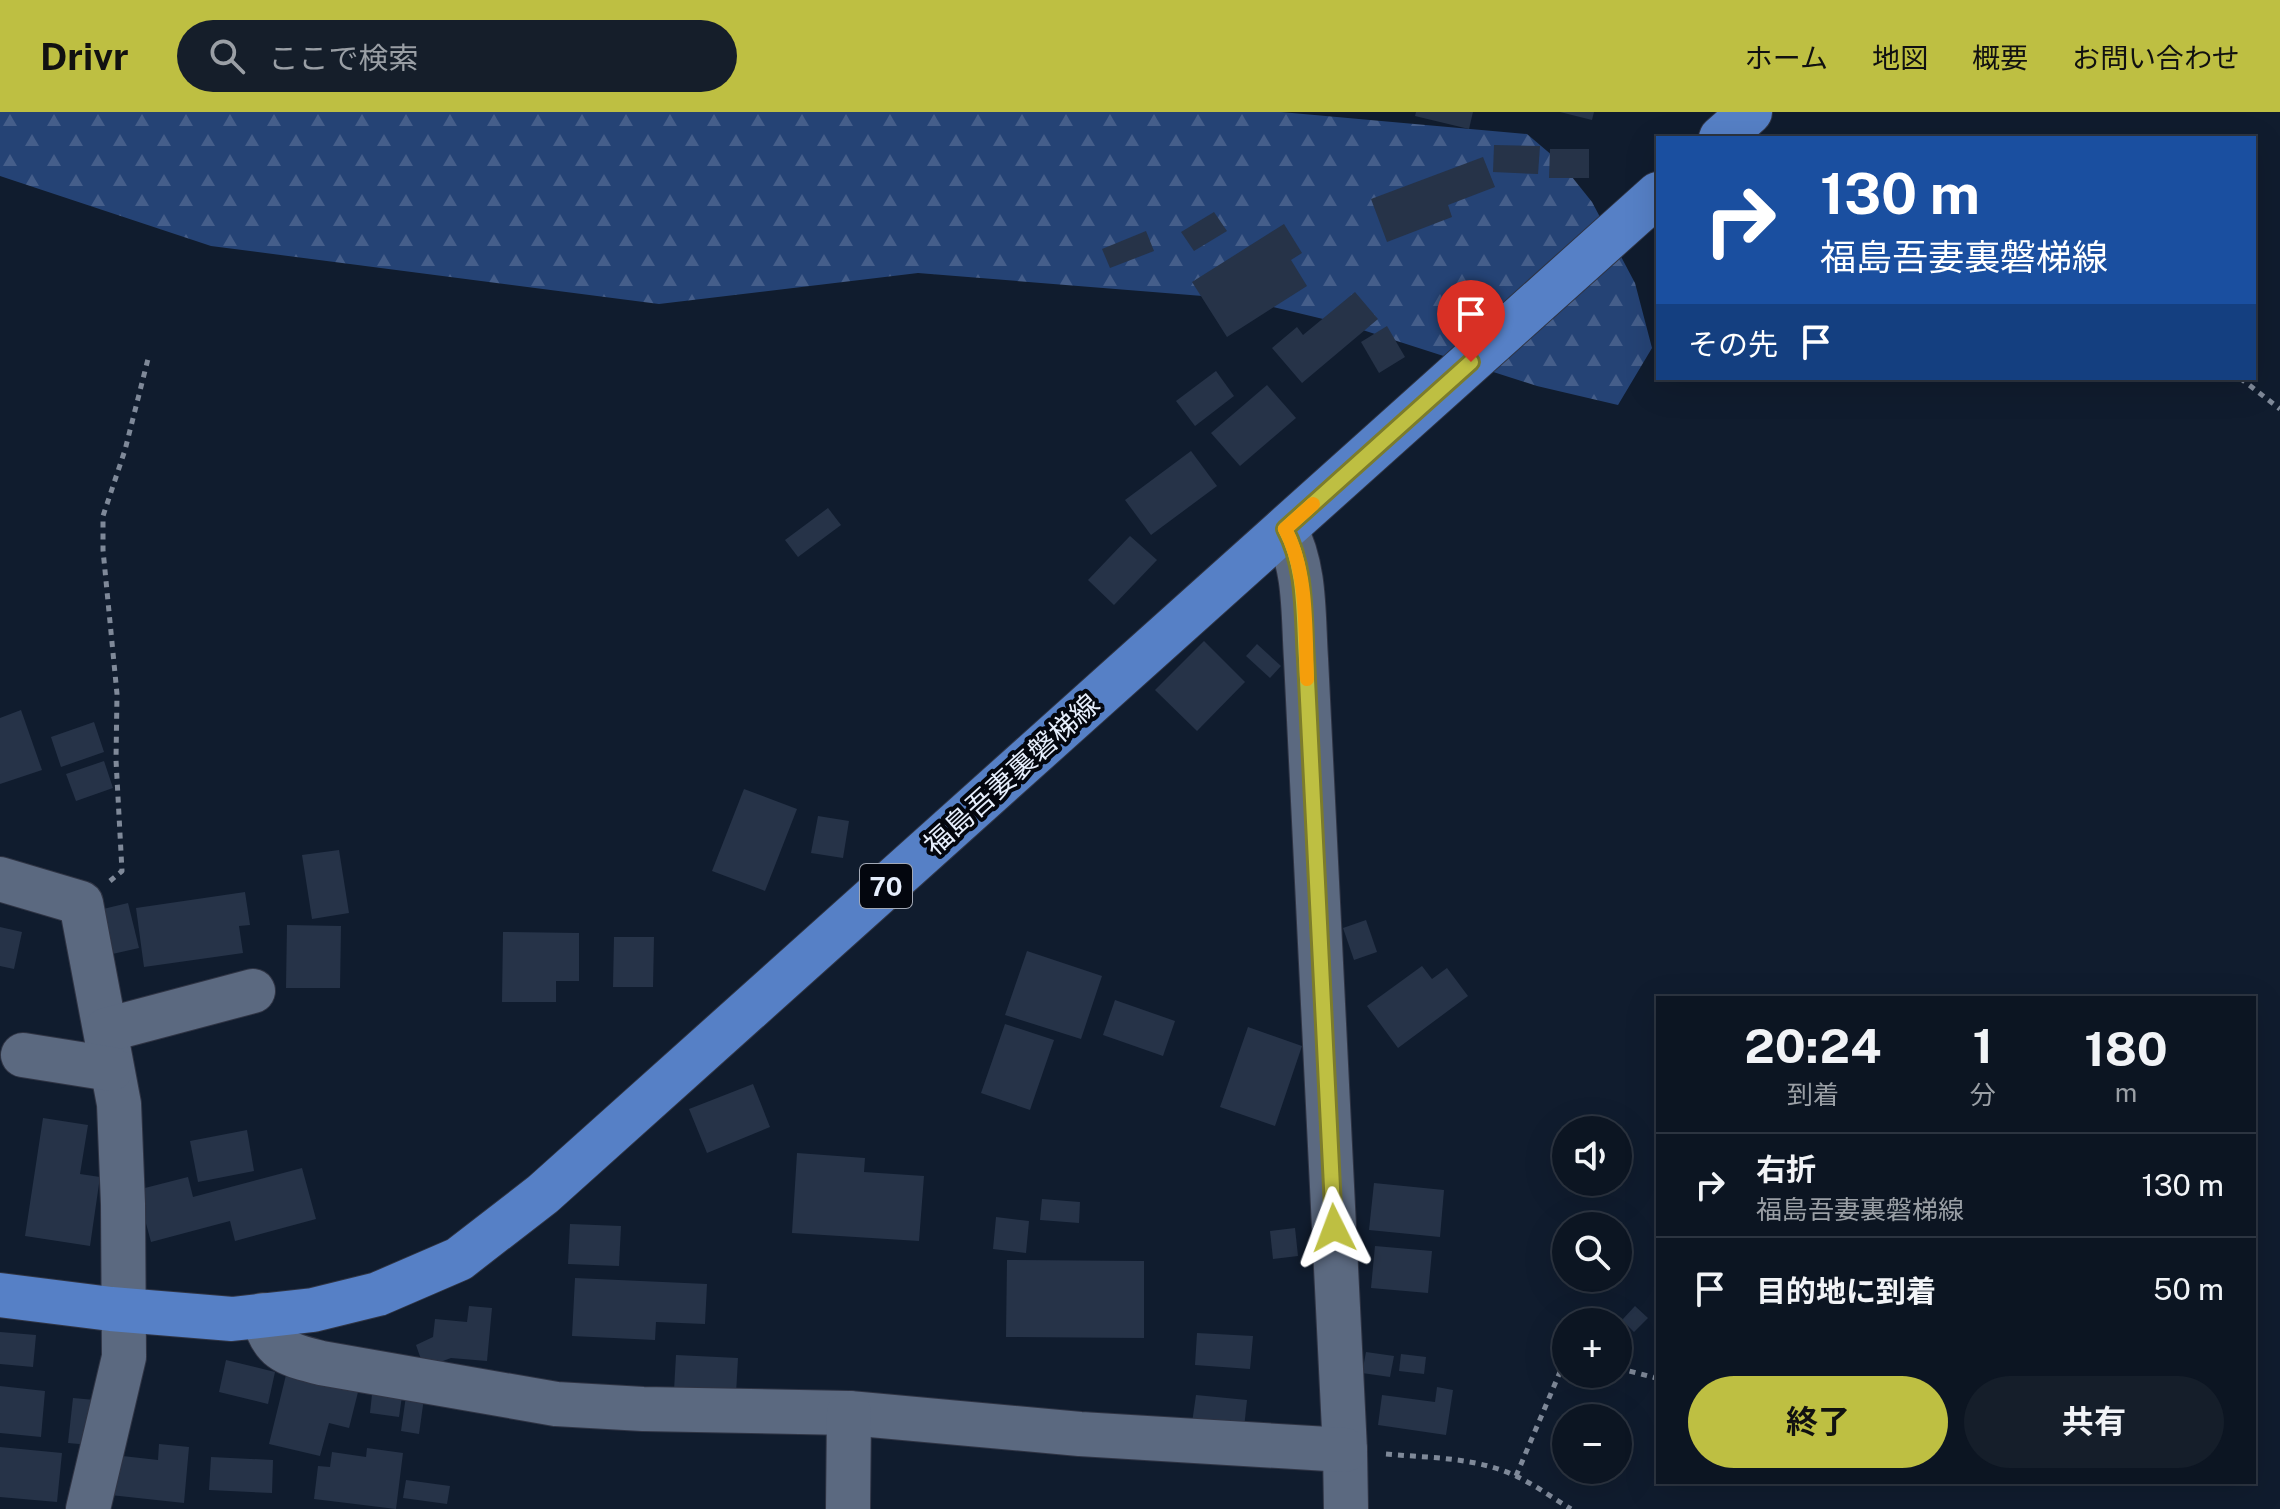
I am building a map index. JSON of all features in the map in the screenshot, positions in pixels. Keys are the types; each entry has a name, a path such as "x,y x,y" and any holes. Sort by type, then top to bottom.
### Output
{"main road":[{"name":"福島吾妻裏磐梯線","path":"0,1295 232,1319 313,1310 378,1294 459,1259 543,1194 1656,196"}],"street":[{"path":"1285,529 1300,576 1306,659 1346,1509"},
{"path":"0,879 81,903 119,1104 124,1357 88,1509"},
{"path":"23,1055 108,1050 253,991"},
{"path":"263,1315 270,1339 289,1354 321,1363 556,1404 849,1413 1080,1434 1345,1450"},
{"path":"848,1509 849,1413"}],"path":[{"path":"81,903 122,871 116,760 117,694 103,550 103,516 125,450 148,359"},
{"path":"2243,380 2280,409"},
{"path":"1632,1372 1656,1378"},
{"path":"1516,1476 1553,1388"},
{"path":"1345,1450 1451,1458 1488,1466 1516,1476 1571,1509"}],"green space":[{"path":"0,112 1281,112 1527,134 1560,162 1592,202 1635,283 1652,348 1618,405 1537,386 1344,324 1240,299 918,273 659,304 211,246 0,176"}],"building":[{"path":"1416,112 1473,112 1469,129 1415,116"},
{"path":"1560,112 1594,112 1592,120"},
{"path":"1494,145 1540,146 1538,174 1493,172"},
{"path":"1550,149 1589,149 1589,178 1549,178"},
{"path":"1483,157 1495,187 1448,205 1452,217 1387,242 1371,199"},
{"path":"1214,212 1227,231 1194,251 1181,232"},
{"path":"1284,224 1302,253 1291,260 1307,286 1227,337 1192,282"},
{"path":"1146,231 1154,251 1110,268 1102,249"},
{"path":"1355,292 1378,319 1302,383 1272,348 1297,327 1303,335"},
{"path":"1387,326 1405,357 1379,373 1361,342"},
{"path":"1216,371 1234,396 1195,426 1176,401"},
{"path":"1267,385 1296,418 1240,466 1211,433"},
{"path":"1191,451 1217,486 1151,535 1125,500"},
{"path":"828,508 841,525 798,557 785,540"},
{"path":"1130,536 1157,560 1114,605 1088,580"},
{"path":"1204,641 1245,682 1197,731 1155,690"},
{"path":"1257,644 1281,666 1270,678 1246,656"},
{"path":"21,710 42,770 0,784 0,718"},
{"path":"94,722 104,752 61,767 51,737"},
{"path":"104,761 113,788 76,801 66,774"},
{"path":"744,789 797,809 765,891 712,871"},
{"path":"818,816 849,821 843,858 811,853"},
{"path":"339,850 349,913 312,919 302,855"},
{"path":"245,892 250,925 239,926 243,953 144,967 136,908"},
{"path":"128,903 139,948 108,955 99,910"},
{"path":"1366,920 1377,952 1354,960 1343,928"},
{"path":"287,925 341,926 340,988 286,988"},
{"path":"0,927 22,932 14,969 0,966"},
{"path":"503,932 579,933 579,981 556,981 556,1002 502,1002"},
{"path":"614,937 654,937 653,987 613,987"},
{"path":"1027,951 1102,976 1081,1039 1005,1015"},
{"path":"1422,966 1432,979 1447,968 1468,996 1398,1048 1367,1006"},
{"path":"1115,1000 1175,1021 1163,1056 1103,1035"},
{"path":"1005,1024 1054,1040 1030,1110 981,1093"},
{"path":"1248,1027 1302,1046 1275,1126 1220,1107"},
{"path":"753,1084 770,1127 707,1153 689,1109"},
{"path":"43,1118 88,1125 80,1174 100,1177 90,1246 25,1236"},
{"path":"247,1130 254,1171 198,1182 190,1141"},
{"path":"797,1153 865,1158 864,1172 924,1176 919,1241 792,1233"},
{"path":"302,1168 316,1219 235,1241 230,1221 151,1242 137,1190 188,1177 193,1197"},
{"path":"1374,1183 1444,1190 1440,1237 1369,1230"},
{"path":"1042,1199 1080,1202 1079,1223 1040,1220"},
{"path":"996,1217 1029,1221 1026,1253 993,1249"},
{"path":"570,1224 621,1226 619,1266 568,1264"},
{"path":"1295,1228 1298,1256 1273,1259 1270,1231"},
{"path":"1375,1246 1432,1251 1428,1293 1371,1288"},
{"path":"1007,1260 1144,1261 1144,1338 1006,1337"},
{"path":"575,1278 707,1284 705,1324 656,1322 655,1340 572,1336"},
{"path":"469,1306 492,1308 487,1361 451,1358 424,1368 416,1345 433,1337 435,1319 467,1322"},
{"path":"1635,1306 1648,1318 1634,1332 1632,1330 1632,1309"},
{"path":"0,1332 36,1335 33,1367 0,1364"},
{"path":"1197,1333 1253,1336 1250,1369 1195,1365"},
{"path":"1366,1352 1394,1356 1390,1377 1362,1373"},
{"path":"1401,1354 1426,1357 1424,1374 1399,1371"},
{"path":"676,1355 738,1358 736,1394 674,1391"},
{"path":"226,1360 275,1372 268,1404 219,1392"},
{"path":"287,1371 359,1388 349,1428 329,1423 320,1456 269,1444"},
{"path":"373,1385 403,1389 399,1417 370,1413"},
{"path":"0,1386 45,1391 41,1437 0,1433"},
{"path":"1437,1387 1453,1390 1446,1435 1378,1425 1382,1395 1435,1402"},
{"path":"1196,1395 1247,1400 1244,1428 1192,1423"},
{"path":"406,1396 424,1398 419,1434 401,1431"},
{"path":"73,1398 95,1400 90,1445 68,1443"},
{"path":"159,1444 189,1447 184,1503 101,1494 105,1454 158,1460"},
{"path":"0,1447 62,1453 57,1502 0,1497"},
{"path":"367,1448 403,1453 396,1509 314,1499 318,1466 330,1467 332,1452 366,1457"},
{"path":"211,1457 273,1460 272,1493 209,1490"},
{"path":"406,1480 450,1486 447,1504 403,1498"}],"slow traffic":[{"path":"1307,679 1300,576 1285,529 1313,504"}],"route":[{"path":"1334,1228 1306,659 1300,576 1285,529 1471,362"}]}
